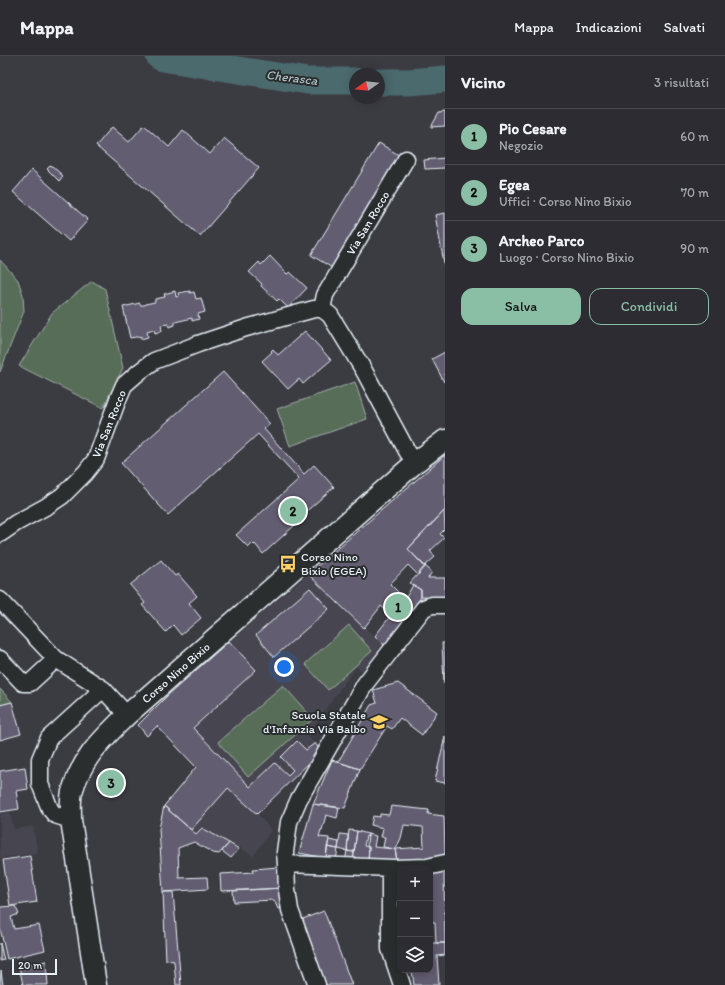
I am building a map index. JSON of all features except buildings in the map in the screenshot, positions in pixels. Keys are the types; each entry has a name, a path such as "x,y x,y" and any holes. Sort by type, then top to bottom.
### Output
{"main road":[{"name":"Corso Nino Bixio","path":"96,985 71,820 72,793 80,770 93,749 127,715 415,463 445,440"}],"street":[{"name":"Via San Rocco","path":"0,534 62,496 85,473 96,460 124,385 154,361 246,328 314,309 322,309 325,295 406,159"},
{"path":"322,309 330,315 363,369 415,463"},
{"path":"0,600 56,659 103,690 127,715"},
{"path":"316,985 290,910 284,852 289,822 299,799 365,684 424,608 432,604 445,605"},
{"path":"0,659 23,683 30,683 56,659"},
{"path":"71,820 56,815 50,809 40,784 40,759 49,738 103,690"},
{"path":"286,864 390,868 427,867 445,863"},
{"path":"390,868 390,949 402,985"}],"shaded area":[{"path":"308,574 385,646 364,672 356,667 307,735 320,750 317,755 258,814 271,830 254,856 203,828 196,834 164,806 196,767 157,726 147,736 138,725 229,641"},
{"path":"10,812 14,829 33,826 38,853 0,858 0,814"}],"green space":[{"path":"0,260 18,280 23,295 24,311 0,372"},
{"path":"92,281 105,289 123,368 103,408 19,366 52,313"},
{"path":"355,382 367,419 290,446 277,409"},
{"path":"349,625 372,651 328,690 305,664"},
{"path":"283,685 313,719 248,777 218,742"},
{"path":"0,689 12,702 0,705"}],"waterway":[{"name":"Cherasca","path":"159,56 162,58 308,81 349,81"},
{"name":"Cherasca","path":"385,82 445,79"}],"place":[{"name":"Egea","path":"293,511"},
{"name":"Corso Nino Bixio (EGEA)","path":"288,564"},
{"name":"Pio Cesare","path":"398,607"},
{"name":"Scuola Statale d'Infanzia Via Balbo","path":"379,722"},
{"name":"Archeo Parco","path":"111,783"}]}
